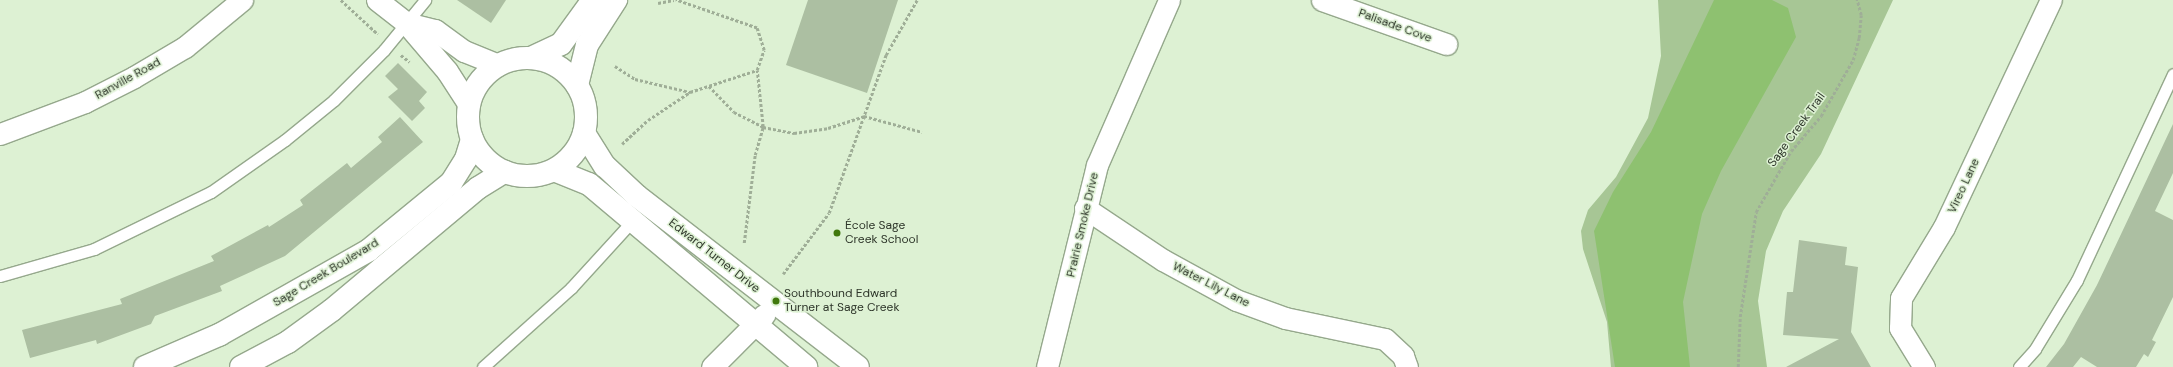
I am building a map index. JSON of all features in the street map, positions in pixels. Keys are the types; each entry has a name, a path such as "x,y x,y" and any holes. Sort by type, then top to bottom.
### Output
{"street":[{"name":"Ranville Road","path":"0,134 78,105 134,77 185,46 242,0"},
{"path":"378,0 406,23 447,71 469,105"},
{"path":"531,58 557,66 577,86 585,109 584,133 573,154 554,170 534,176 504,172 484,158 472,139 469,105 474,89 498,65 531,58 561,44 592,0"},
{"path":"577,86 587,45 616,0"},
{"name":"Prairie Smoke Drive","path":"1052,364 1085,208 1097,165 1120,107 1169,0"},
{"name":"Palisade Cove","path":"1322,0 1446,44"},
{"name":"Vireo Lane","path":"1924,367 1900,328 1901,298 1944,227 2051,0"},
{"path":"406,23 435,30 464,51 498,65"},
{"name":"Edward Turner Drive","path":"584,133 605,166 641,212 759,320 806,367"},
{"name":"Sage Creek Boulevard","path":"145,367 219,335 369,250 451,183 466,159 472,139"},
{"name":"Edward Turner Drive","path":"554,170 589,184 641,212 858,367"},
{"name":"Sage Creek Boulevard","path":"242,367 288,342 332,310 478,188 504,172"},
{"name":"Water Lily Lane","path":"1085,208 1163,260 1236,300 1285,318 1385,339 1403,356 1407,367"},
{"path":"712,367 759,320"}],"lane":[{"path":"0,276 94,249 211,192 286,140 334,100 406,23 425,0"},
{"path":"2019,367 2035,349 2077,280 2173,74"},
{"path":"483,367 572,288 641,212"}],"path":[{"path":"658,3 675,0 757,28 764,50 757,70 763,127 755,155 744,243"},
{"path":"783,274 828,213 886,55 918,0"},
{"name":"Sage Creek Trail","path":"1738,367 1740,317 1756,212 1791,151 1821,116 1853,60 1859,38 1861,15 1857,0"},
{"path":"615,66 635,79 690,92"},
{"path":"622,144 648,120 690,92 757,70"},
{"path":"709,86 734,112 763,127 794,132 828,128 864,116 922,132"}],"shaded area":[{"path":"1658,0 1893,0 1821,154 1783,211 1766,251 1758,301 1767,367 1611,367 1607,322 1583,249 1581,231 1588,210 1616,177 1648,118 1661,56"},
{"path":"1714,0 1772,0 1788,8 1796,37 1721,171 1702,214 1683,302 1690,367 1615,367 1594,231 1613,192 1651,132"}],"building":[{"path":"457,0 506,0 491,23"},
{"path":"808,0 898,0 867,93 786,65"},
{"path":"398,63 427,92 419,101 425,108 412,121 388,97 398,89 385,76"},
{"path":"400,117 423,142 285,256 220,286 222,291 155,316 151,324 97,344 96,340 30,358 22,330 122,304 120,299 214,261 211,256 268,225 269,227 303,205 300,200 347,163 351,168 382,142 378,137"},
{"path":"2173,124 2173,173 2155,211 2173,220 2173,297 2152,340 2156,342 2148,357 2144,354 2136,367 2097,367 2081,357 2073,367 2046,367 2064,344 2097,285"},
{"path":"1799,240 1847,247 1845,265 1858,267 1851,332 1871,367 1786,367 1839,339 1783,335 1787,292 1793,292"}],"place":[{"name":"École Sage Creek School","path":"837,233"},
{"name":"Southbound Edward Turner at Sage Creek","path":"776,301"}]}
